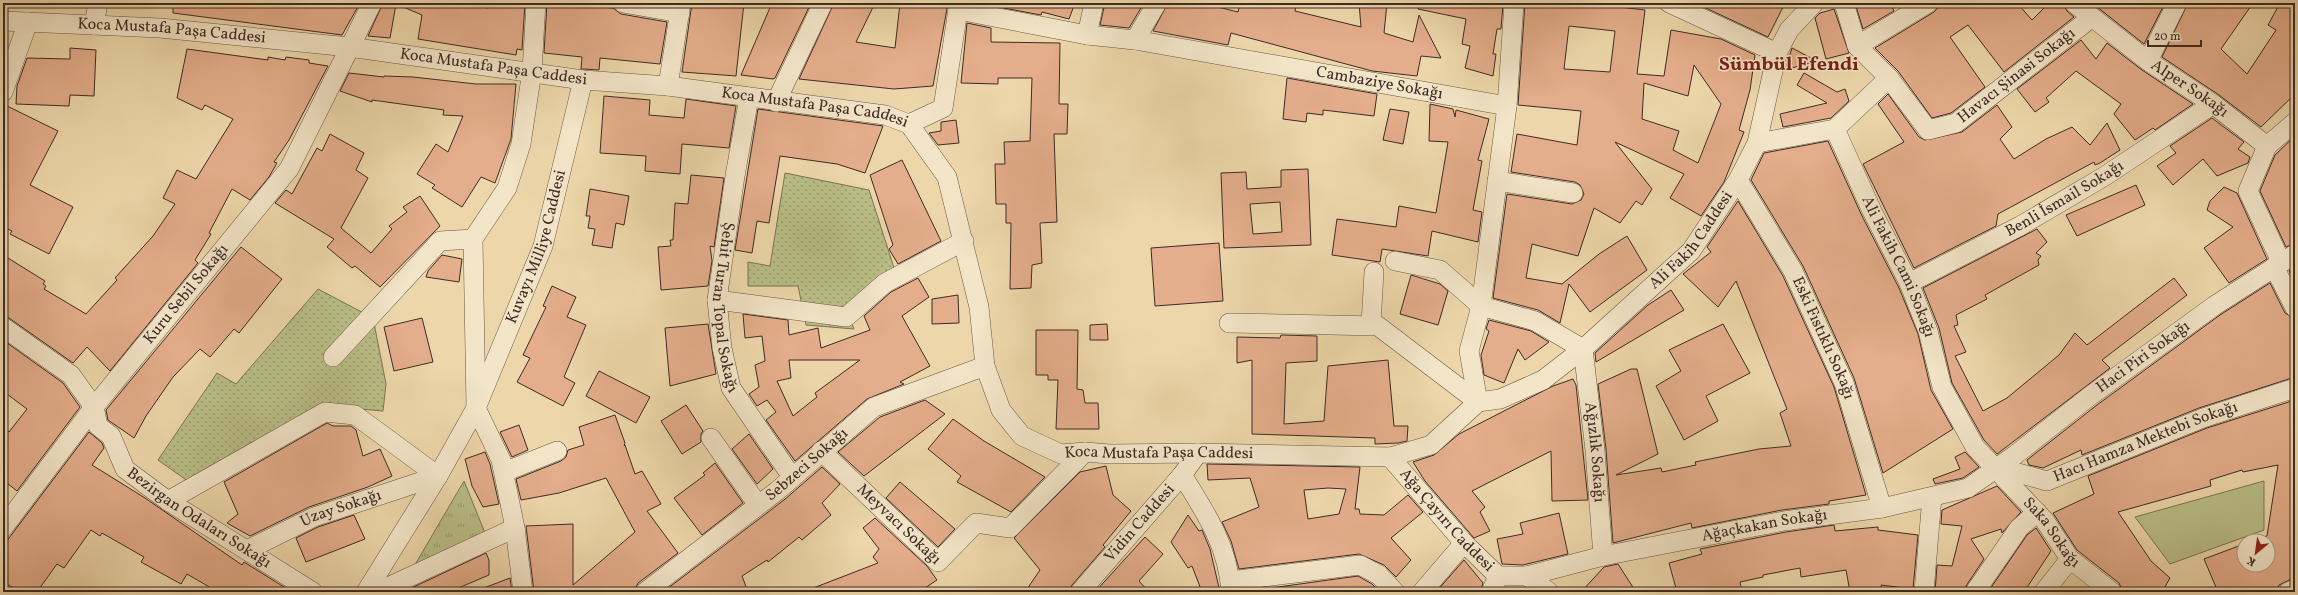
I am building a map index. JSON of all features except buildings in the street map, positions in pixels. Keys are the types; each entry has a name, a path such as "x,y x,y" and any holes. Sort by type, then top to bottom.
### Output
{"street":[{"path":"94,25 98,3"},
{"name":"Kuru Sebil Sokağı","path":"3,528 94,408 289,169 372,3"},
{"path":"523,592 515,528 501,460 476,408 473,239 507,188 521,144 532,71 536,3"},
{"path":"623,3 681,8 668,86"},
{"path":"776,102 823,3"},
{"path":"1087,36 1094,3"},
{"path":"1135,40 1158,3"},
{"path":"1478,402 1469,351 1481,306 1507,106 1514,3"},
{"path":"1669,3 1777,53"},
{"name":"Ali Fakih Caddesi","path":"1478,402 1500,399 1543,380 1583,349 1691,251 1738,180 1757,143 1777,53 1789,30 1814,3"},
{"name":"Havacı Şinasi Sokağı","path":"1844,3 1857,46 1889,78 1928,130 1956,122 2091,18"},
{"path":"1857,46 1928,3"},
{"name":"Alper Sokağı","path":"2074,3 2091,18 2148,61 2213,104 2267,146"},
{"path":"2148,61 2177,3"},
{"path":"909,124 943,108 958,6"},
{"name":"Cambaziye Sokağı","path":"958,6 1087,36 1135,40 1507,106"},
{"name":"Koca Mustafa Paşa Caddesi","path":"3,21 160,28 349,47 446,62 532,71 583,80 668,86 776,102 885,115 909,124 947,177 964,241 979,307 985,366 1001,410 1022,436 1061,454 1085,452 1110,454 1198,453 1390,456 1431,445 1478,402"},
{"path":"3,92 28,22"},
{"path":"1757,143 1835,129 1889,78"},
{"name":"Kuvayı Milliye Caddesi","path":"366,592 438,476 476,408 543,246 583,80"},
{"name":"Şehit Turan Topal Sokağı","path":"749,97 735,176 717,300 722,348 731,388 792,477"},
{"name":"Benli İsmail Sokağı","path":"1909,283 2020,226 2105,176 2213,104"},
{"path":"2295,122 2267,146 2248,191 2283,261 2295,308"},
{"name":"Ali Fakih Cami Sokağı","path":"1835,129 1872,211 1909,283 1928,331 1942,387 1975,447 1996,467"},
{"name":"Eski Fıstıklı Sokağı","path":"1738,180 1793,271 1844,383 1882,508"},
{"path":"1497,181 1574,193"},
{"path":"333,357 440,241 473,239"},
{"path":"717,300 846,317 885,283 964,241"},
{"path":"1395,261 1440,270 1481,306 1535,321 1583,349"},
{"name":"Haci Piri Sokağı","path":"1996,467 2015,455 2090,396 2214,306 2283,261"},
{"path":"1374,272 1375,325"},
{"path":"1229,323 1375,325 1478,402"},
{"name":"Bezirgan Odaları Sokağı","path":"3,327 71,375 94,408 98,426 111,436 125,469 168,501 313,592"},
{"name":"Ağızlık Sokağı","path":"1583,349 1595,450 1603,556"},
{"name":"Sebzeci Sokağı","path":"645,592 758,505 874,407 985,366"},
{"name":"Hacı Hamza Mektebi Sokağı","path":"1996,467 2046,481 2203,418 2295,388"},
{"path":"168,501 325,412 355,415 438,476"},
{"path":"711,438 758,505"},
{"path":"504,472 557,451"},
{"name":"Meyvacı Sokağı","path":"821,451 938,562 976,523 1010,528 1085,452"},
{"name":"Vidin Caddesi","path":"1080,592 1182,475 1198,453"},
{"name":"Ağa Çayırı Caddesi","path":"1390,456 1464,543 1494,584 1527,576"},
{"name":"Ağaçkakan Sokağı","path":"1527,576 1603,556 1784,521 1882,508 1932,498 1968,488 1996,467"},
{"name":"Saka Sokağı","path":"1996,467 2037,512 2070,559 2112,592"},
{"path":"1182,475 1211,520 1228,563 1231,586 1360,565 1379,575 1395,592"},
{"name":"Uzay Sokağı","path":"247,550 314,517 438,476"},
{"path":"1924,592 1932,498"},
{"path":"1975,592 2019,528 2037,512"},
{"path":"377,592 515,528"},
{"path":"1422,592 1464,543"},
{"path":"2044,592 2070,559"},
{"path":"1527,576 1549,592"},
{"path":"2288,592 2295,589"}],"green space":[{"path":"785,173 869,190 896,274 846,310 854,329 806,325 798,286 748,286 748,262 770,266"},
{"path":"318,289 373,318 386,384 383,411 327,406 192,484 158,460 217,373 236,384"},
{"path":"464,481 487,538 409,575"},
{"path":"2264,481 2264,530 2256,533 2236,533 2236,540 2170,564 2135,517"}],"district":[{"name":"Sümbül Efendi","path":"1789,65"}]}
